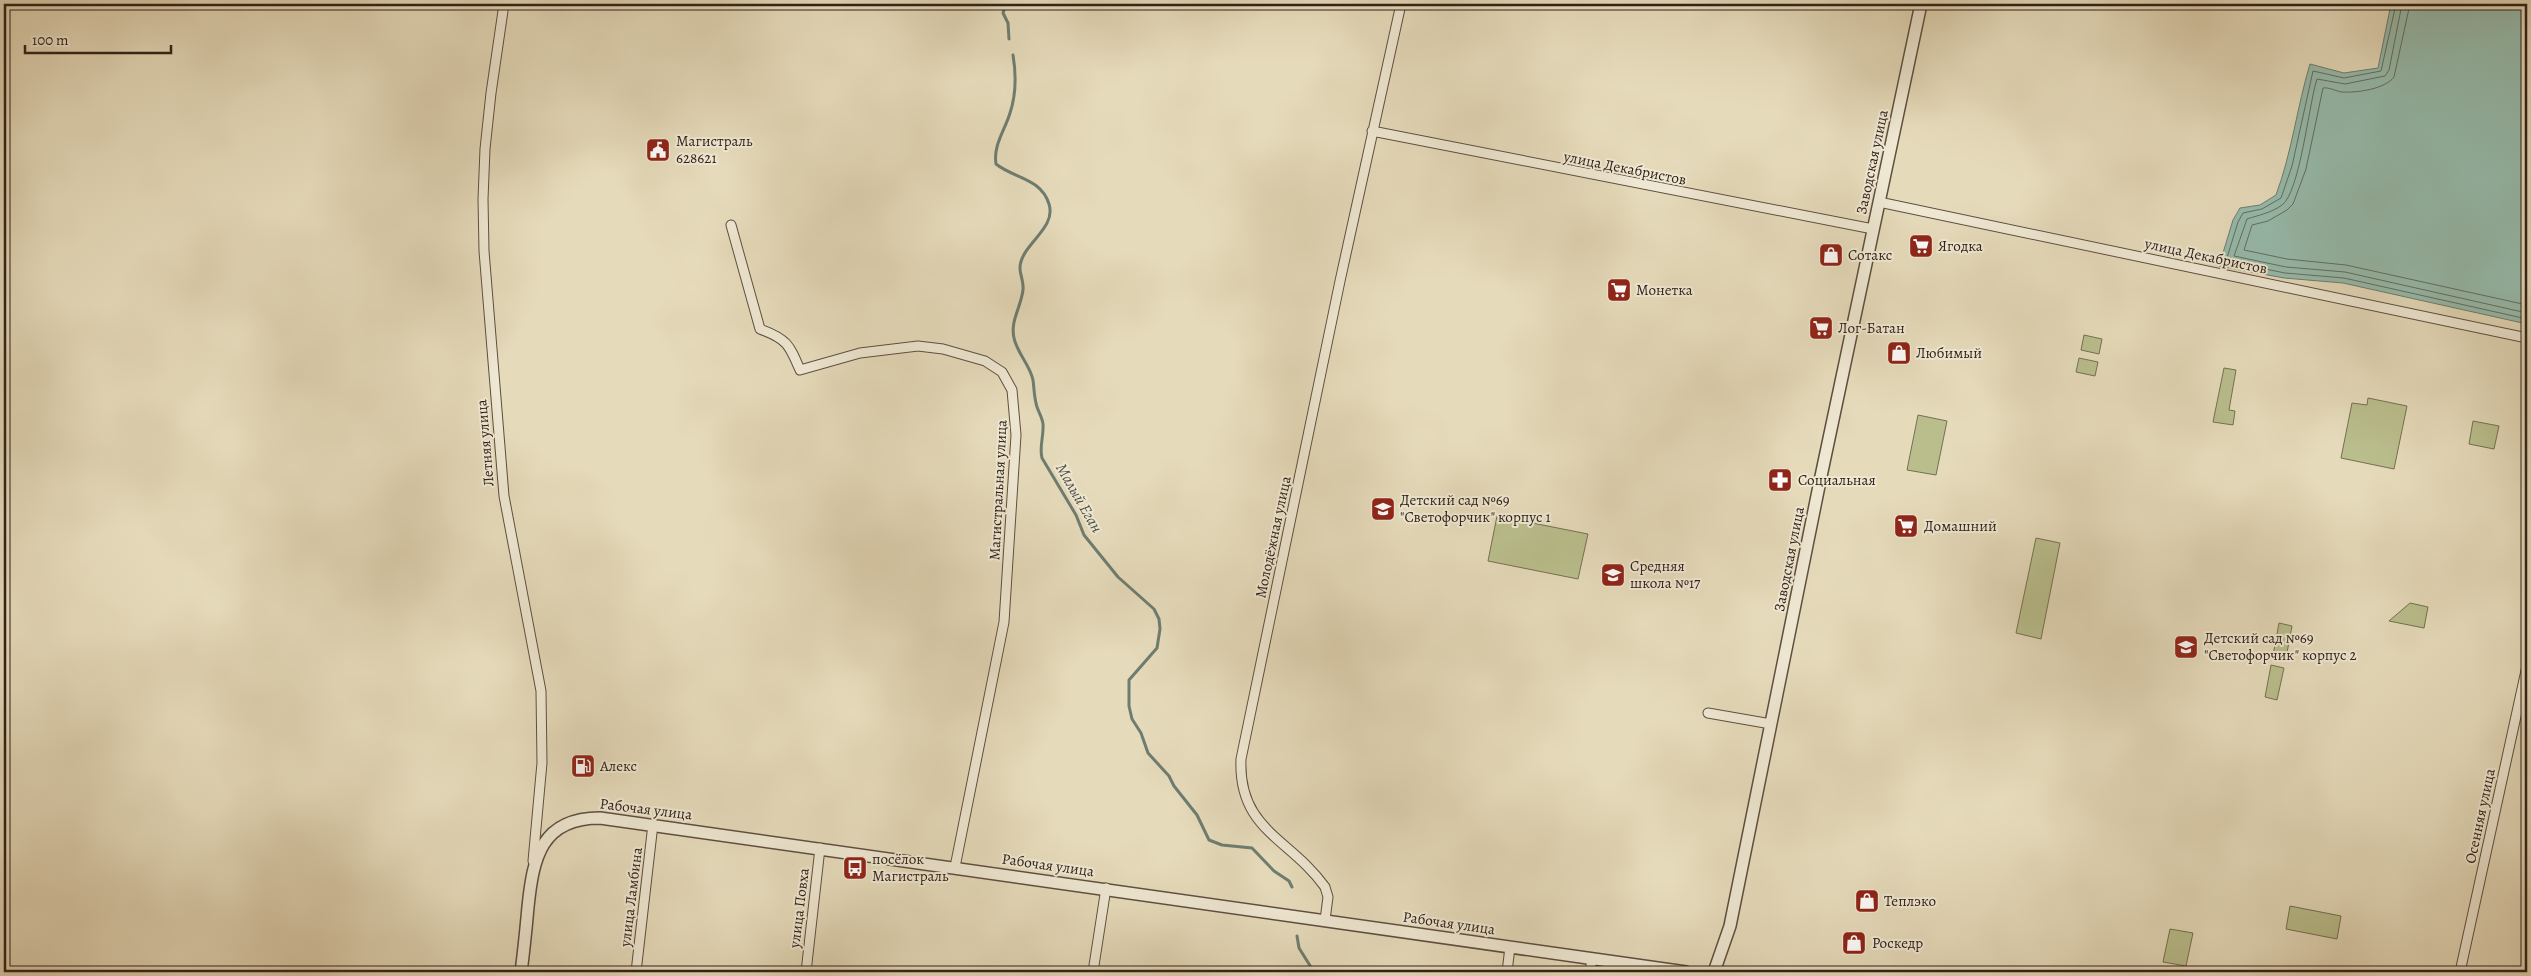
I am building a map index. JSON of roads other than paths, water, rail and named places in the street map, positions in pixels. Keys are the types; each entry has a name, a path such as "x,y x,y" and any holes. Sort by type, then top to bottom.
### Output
{"street":[{"name":"Летняя улица","path":"504,4 493,74 486,149 483,199 484,251 504,496 541,691 543,729 540,788 531,876"},
{"name":"Молодёжная улица","path":"1325,920 1328,897 1325,887 1261,822 1248,806 1241,783 1241,759 1372,131 1401,4"},
{"name":"Заводская улица","path":"1714,972 1730,926 1921,4"},
{"name":"улица Декабристов","path":"1372,131 1873,229"},
{"name":"улица Декабристов","path":"1879,202 2527,338"},
{"name":"Магистральная улица","path":"731,225 760,329 784,340 791,348 800,370 860,353 893,348 926,347 950,350 985,361 1002,372 1012,390 1016,435 1004,622 955,867"},
{"name":"Осенняя улица","path":"2460,972 2527,666"},
{"path":"1708,713 1771,724"},
{"name":"Рабочая улица","path":"521,972 531,876 544,842 564,824 591,818 653,824 1686,972"},
{"name":"улица Ламбина","path":"636,972 653,824"},
{"name":"улица Повха","path":"806,972 820,848"},
{"path":"1093,972 1106,888"},
{"path":"1507,972 1510,947"},
{"path":"1590,972 1592,959"}],"water":[{"path":"2391,4 2527,4 2527,324 2343,283 2284,278 2219,266 2233,220 2240,208 2260,205 2276,195 2282,179 2310,64 2344,73 2378,68"}],"waterway":[{"name":"Малый Еган","path":"1006,4 1003,13 1008,23 1009,39"},
{"name":"Малый Еган","path":"1013,55 1015,77 1012,106 996,150 996,164 1040,189 1049,204 1050,213 1048,221 1022,260 1020,268 1023,290 1013,326 1014,338 1018,349 1033,380 1035,397 1043,428 1042,458 1076,515 1084,535 1118,577 1154,609 1159,619 1160,629 1157,648 1129,680 1129,706 1132,719 1141,733 1148,753 1169,776 1174,786 1197,815 1209,840 1222,845 1252,848 1274,871 1289,881 1292,887"},
{"name":"Малый Еган","path":"1297,936 1299,948 1314,972"}],"place":[{"name":"Магистраль 628621","path":"658,150"},
{"name":"Ягодка","path":"1921,246"},
{"name":"Сотакс","path":"1831,255"},
{"name":"Монетка","path":"1619,290"},
{"name":"Лог-Батан","path":"1821,328"},
{"name":"Любимый","path":"1899,353"},
{"name":"Социальная","path":"1780,480"},
{"name":"Детский сад №69 \"Светофорчик\" корпус 1","path":"1383,509"},
{"name":"Домашний","path":"1906,526"},
{"name":"Средняя школа №17","path":"1613,575"},
{"name":"Детский сад №69 \"Светофорчик\" корпус 2","path":"2186,647"},
{"name":"Алекс","path":"583,766"},
{"name":"посёлок Магистраль","path":"855,868"},
{"name":"Теплэко","path":"1867,901"},
{"name":"Роскедр","path":"1854,943"}]}
